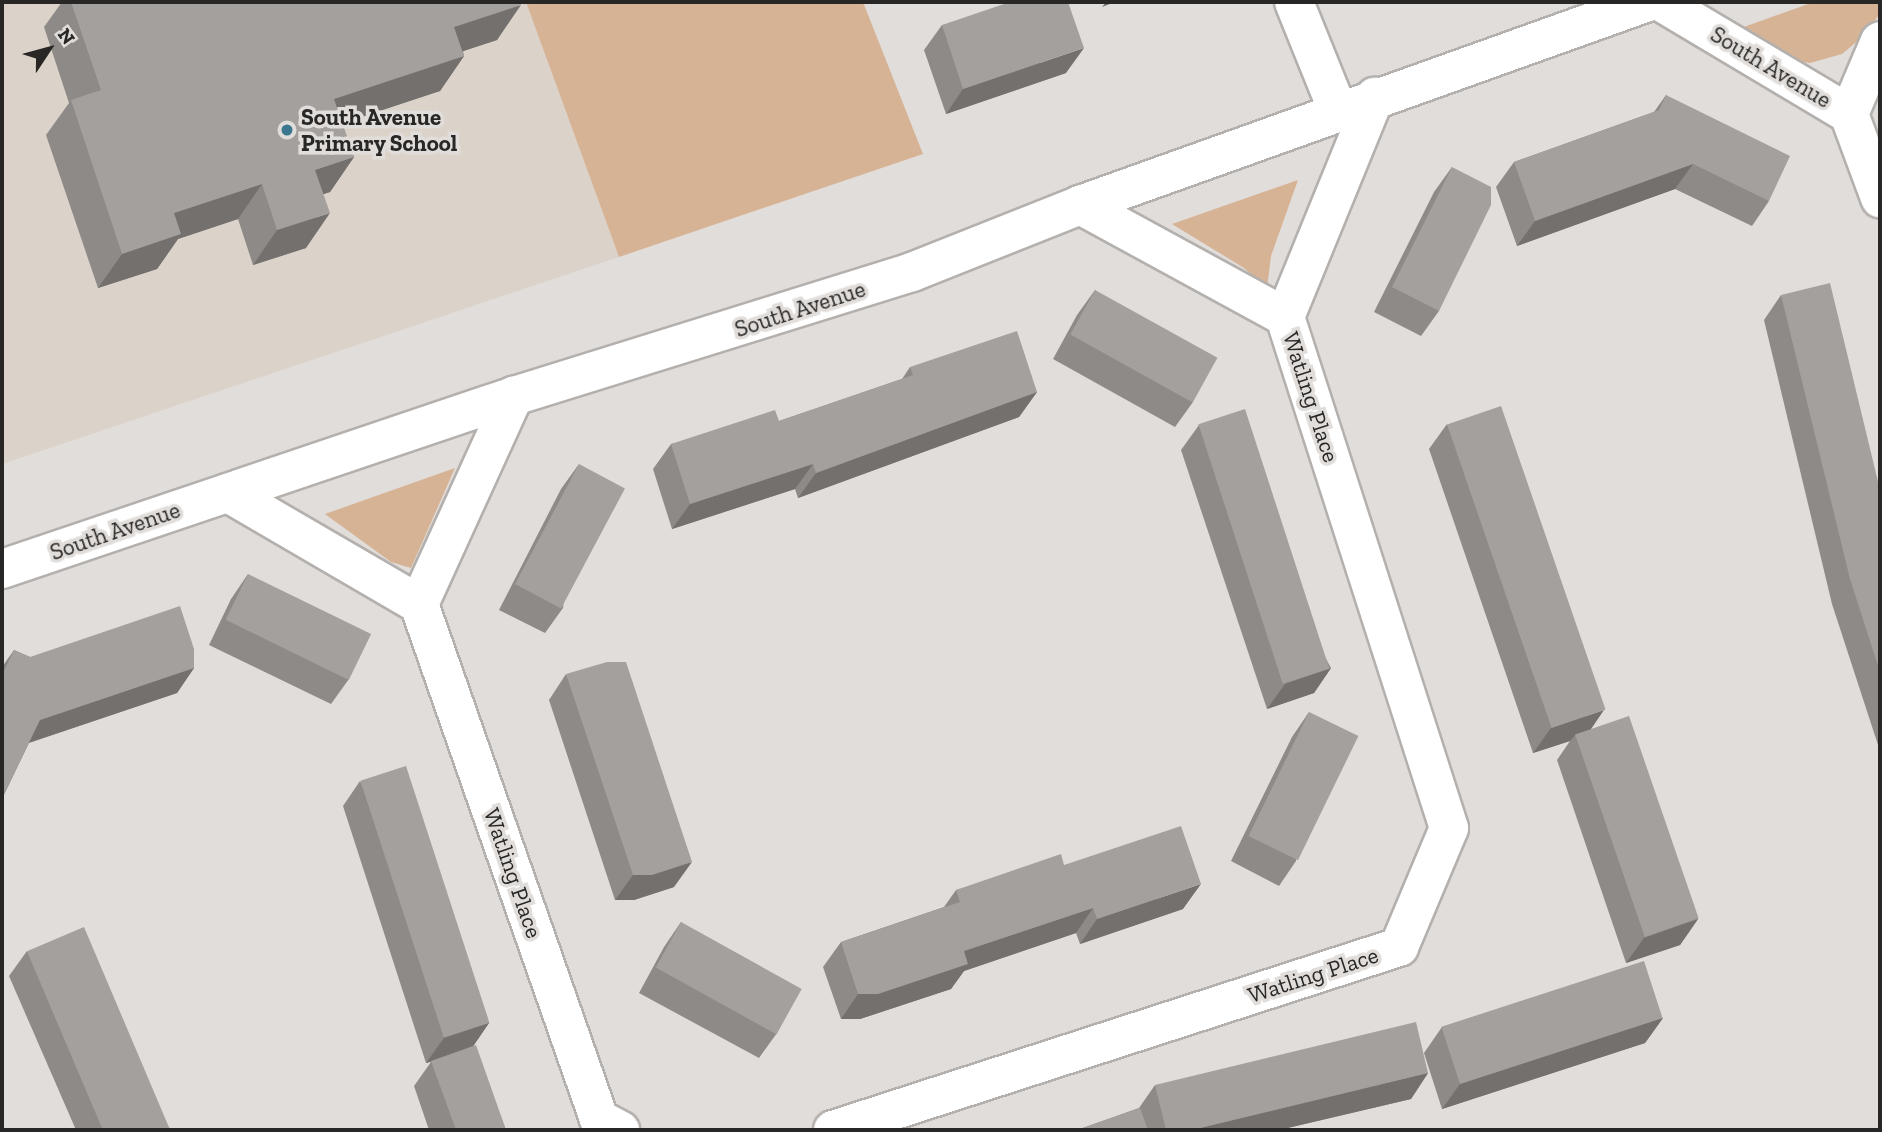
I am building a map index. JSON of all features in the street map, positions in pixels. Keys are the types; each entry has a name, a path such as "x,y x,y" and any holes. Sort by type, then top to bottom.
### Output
{"street":[{"path":"1294,2 1338,111"},
{"name":"South Avenue","path":"2,569 514,396 912,272 1080,205 1375,97 1648,2"},
{"name":"South Avenue","path":"1661,2 1849,114 1880,41"},
{"path":"1080,205 1285,317 1375,97"},
{"path":"1849,114 1880,198"},
{"name":"Watling Place","path":"833,1130 1399,947 1450,828 1285,317"},
{"path":"228,493 419,604 514,396"},
{"name":"Watling Place","path":"419,604 599,1119 620,1130"}],"shaded area":[{"name":"South Avenue Primary School","path":"2,2 526,2 619,257 2,464"},
{"path":"526,2 863,2 923,154 619,257"},
{"path":"1814,2 1880,2 1880,13 1866,34 1842,54 1810,63 1793,61 1741,28"},
{"path":"1298,180 1271,256 1267,289 1244,268 1172,224"},
{"path":"455,468 411,568 391,562 325,514"}],"building":[{"path":"71,2 520,2 521,5 454,27 464,56 334,99 354,157 315,170 330,213 277,230 262,184 174,213 181,234 122,254 71,100 101,90"},
{"path":"1010,2 1068,2 1084,48 963,89 942,25"},
{"path":"1666,95 1790,156 1769,201 1693,164 1535,221 1514,162 1659,110"},
{"path":"1452,167 1491,187 1491,205 1439,311 1392,287"},
{"path":"1830,283 1880,490 1880,672 1850,579 1781,295"},
{"path":"1095,290 1217,358 1193,402 1070,335"},
{"path":"1017,331 1037,392 816,473 813,464 690,504 671,444 775,410 779,421 913,375 910,367"},
{"path":"1501,406 1606,710 1552,728 1447,425"},
{"path":"1245,409 1329,669 1283,684 1198,424"},
{"path":"579,464 625,488 561,608 515,584"},
{"path":"248,574 371,634 349,680 226,620"},
{"path":"180,606 194,649 194,668 40,720 2,798 2,675 14,650 30,657"},
{"path":"607,662 626,662 692,862 652,875 633,875 566,674"},
{"path":"1309,712 1358,736 1298,860 1249,836"},
{"path":"1629,716 1699,918 1645,937 1575,735"},
{"path":"406,766 489,1023 444,1038 360,781"},
{"path":"1181,826 1201,884 1097,919 1093,908 964,951 968,964 878,994 858,994 841,942 960,902 956,890 1061,854 1064,865"},
{"path":"681,922 802,989 776,1034 656,967"},
{"path":"84,927 170,1130 103,1130 27,951"},
{"path":"1644,961 1663,1018 1460,1084 1441,1027"},
{"path":"1416,1022 1428,1073 1192,1130 1166,1130 1155,1085"},
{"path":"476,1045 506,1130 456,1130 431,1061"},
{"path":"1140,1108 1148,1130 1077,1130"}],"place":[{"name":"South Avenue Primary School","path":"287,130"}]}
